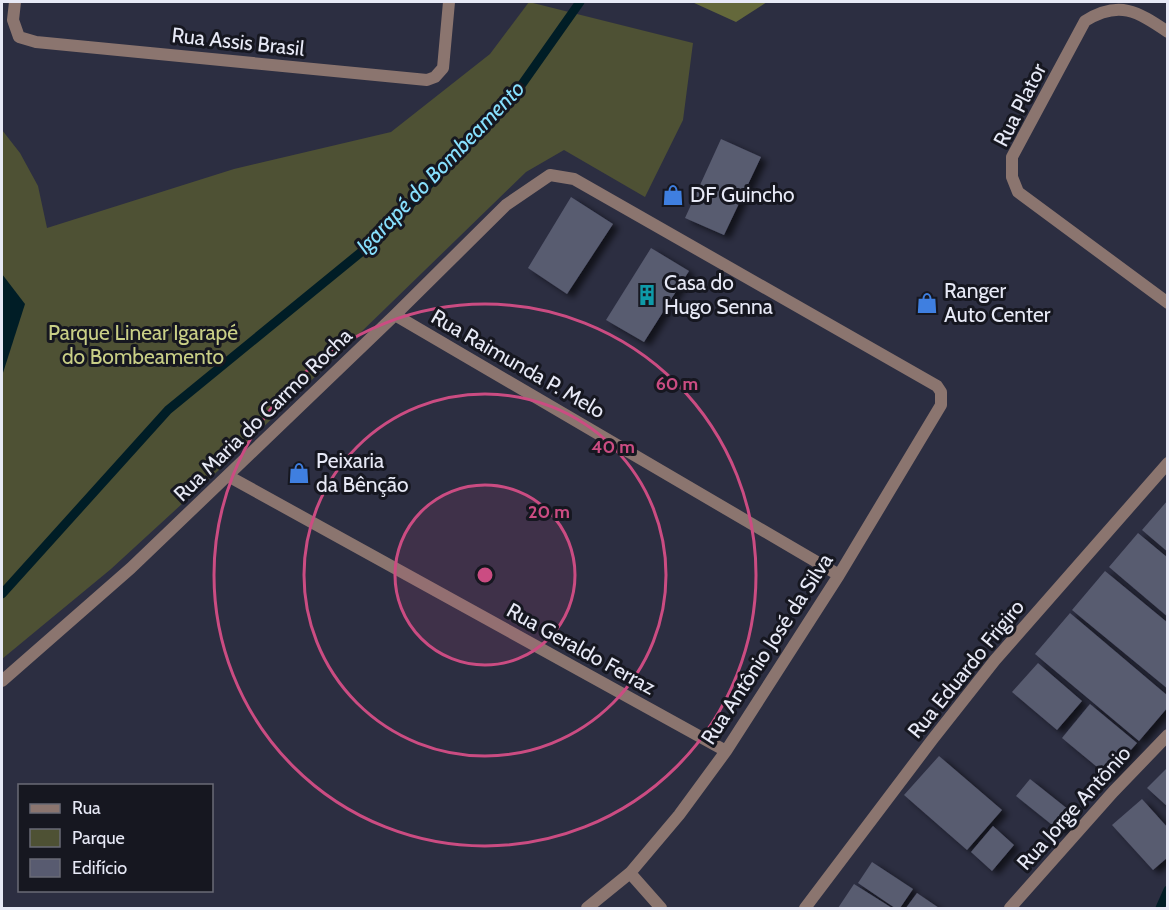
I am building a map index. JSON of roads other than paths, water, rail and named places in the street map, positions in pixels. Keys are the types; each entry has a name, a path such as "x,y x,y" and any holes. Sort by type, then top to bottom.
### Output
{"street":[{"name":"Rua Assis Brasil","path":"15,2 13,20 19,37 36,42 427,80 435,77 443,68 449,2"},
{"name":"Rua Plator","path":"1167,33 1133,8 1115,4 1098,9 1086,21 1012,157 1012,177 1018,192 1167,303"},
{"name":"Rua Maria do Carmo Rocha","path":"2,681 131,568 395,315 506,205 550,175 574,178 938,386"},
{"name":"Rua Raimunda P. Melo","path":"395,315 839,574"},
{"name":"Rua Antônio José da Silva","path":"587,909 630,873 679,815 726,751 839,574 941,405 941,392 938,386"},
{"name":"Rua Eduardo Frigiro","path":"805,909 925,749 996,660 1167,463"},
{"name":"Rua Geraldo Ferraz","path":"228,476 726,751"},
{"name":"Rua Jorge Antônio","path":"1010,909 1113,792 1167,735"},
{"path":"630,873 661,909"}],"water":[{"path":"2,274 25,304 2,376"}],"waterway":[{"name":"Igarapé do Bombeamento","path":"2,594 168,410 382,235 520,87 580,2"},
{"path":"1160,908 1168,890"}],"place":[{"name":"DF Guincho","path":"673,195"},
{"name":"Casa do Hugo Senna","path":"647,295"},
{"name":"Ranger Auto Center","path":"927,303"},
{"name":"Peixaria da Bênção","path":"299,473"}],"park label":[{"name":"Parque Linear Igarapé do Bombeamento","path":"143,345"}]}
